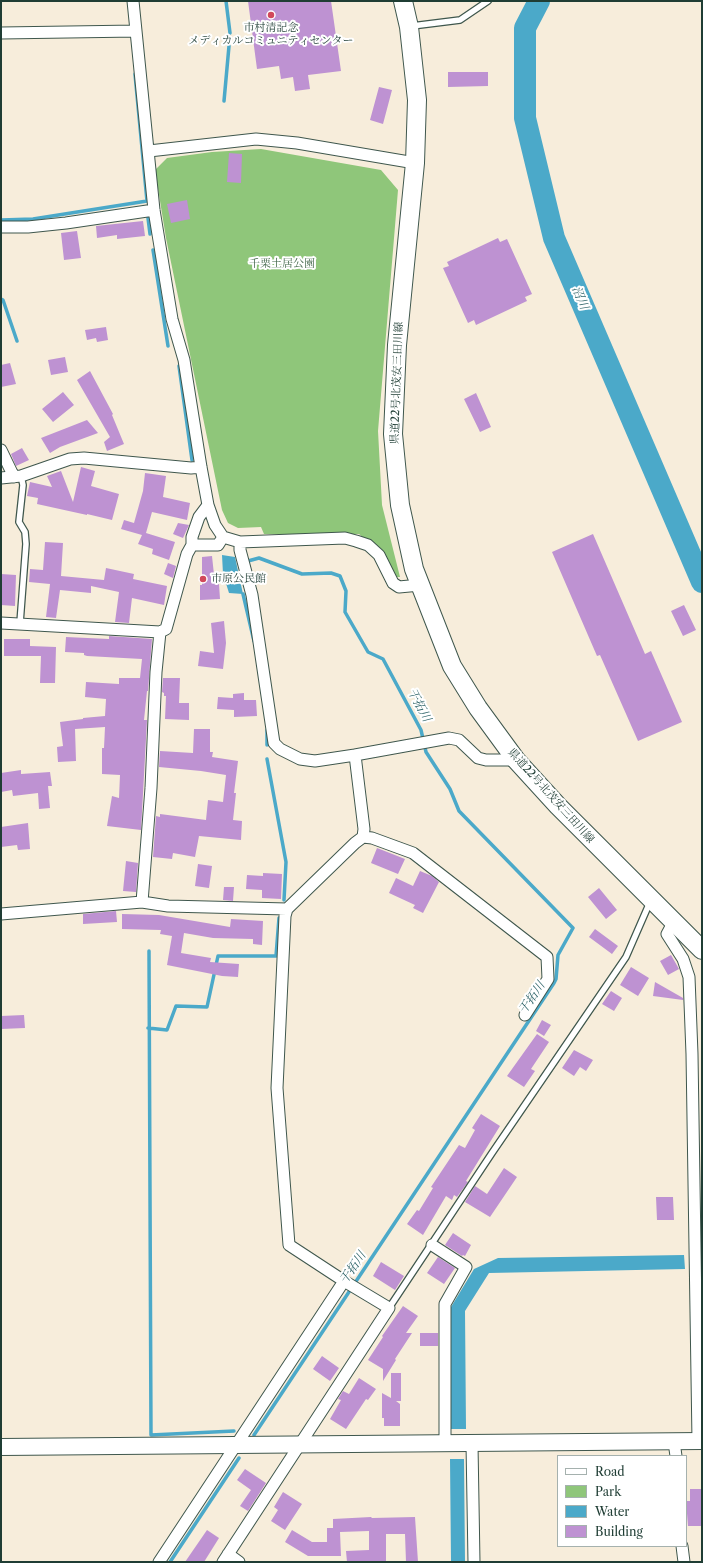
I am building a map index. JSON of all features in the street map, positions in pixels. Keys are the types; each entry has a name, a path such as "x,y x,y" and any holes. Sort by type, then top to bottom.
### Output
{"main road":[{"name":"県道22号北茂安三田川線","path":"403,1 409,27 417,100 415,163 397,345 393,434 400,505 414,569 452,666 478,708 516,760 558,806 650,900 674,921 702,950"}],"street":[{"path":"133,1 154,210 172,320 184,360 208,505 215,525 223,537 240,542 345,538 356,541 368,545 379,555 393,583 399,587 420,585"},
{"path":"1,33 136,31"},
{"path":"149,151 256,139 297,143 415,163"},
{"path":"1,227 28,227 66,223 154,210"},
{"path":"1,450 18,476"},
{"path":"1,478 18,476 70,459 84,458 191,468 201,467"},
{"path":"1,623 160,632 166,629 187,554 192,545 192,537 199,517 208,505"},
{"path":"192,545 218,545 223,537"},
{"path":"240,542 240,550 252,595 274,743 280,749 300,759 315,761 449,738 459,740 478,758 486,760 516,760"},
{"path":"142,902 151,788 156,672 160,632"},
{"path":"355,755 364,829 363,837"},
{"path":"239,1562 226,1558 389,1308 350,1285 289,1245 277,1088 285,916 287,909 363,837 372,838 413,853 547,957 548,979 525,1015"},
{"path":"1,914 142,902 168,906 287,909"},
{"path":"1,1447 236,1444 472,1444 675,1449 700,1441 689,978 683,959 667,934 674,921"},
{"path":"432,1245 466,1267 445,1304 445,1444"},
{"path":"159,1562 236,1444 350,1285"},
{"path":"472,1444 474,1562"},
{"path":"682,1547 684,1562"}],"lane":[{"path":"409,27 460,20 488,1"},
{"path":"18,476 23,485 19,522 25,532 26,544 20,623"},
{"path":"389,1308 626,956 650,900"}],"green space":[{"name":"千栗土居公園","path":"261,149 381,170 398,190 378,431 382,505 400,577 394,577 382,554 359,534 264,534 261,527 238,528 228,523 222,510 166,238 155,170 167,158 212,152"}],"water":[{"path":"222,555 235,557 243,594 229,593 223,574"},
{"path":"684,1255 685,1269 489,1273 465,1311 466,1429 451,1429 451,1307 474,1269 498,1258"},
{"path":"450,1459 464,1459 465,1562 451,1562"}],"building":[{"path":"248,1 331,1 341,71 308,75 310,89 295,91 293,77 281,79 279,66 257,69"},
{"path":"448,72 488,72 488,86 448,87"},
{"path":"379,87 392,90 383,124 370,120"},
{"path":"229,153 242,154 241,183 227,182"},
{"path":"187,200 190,219 171,223 167,204"},
{"path":"143,221 145,236 117,239 117,235 97,238 96,226"},
{"path":"77,231 81,258 64,260 61,233"},
{"path":"498,238 500,242 507,239 532,294 525,297 527,301 476,325 474,320 468,323 443,268 449,266 447,262"},
{"path":"106,327 108,340 97,342 96,338 87,340 85,330"},
{"path":"65,357 68,372 51,375 48,360"},
{"path":"10,363 16,384 1,387 1,365"},
{"path":"90,371 113,414 112,415 124,444 107,451 104,442 110,437 77,380"},
{"path":"63,392 74,405 53,422 42,409"},
{"path":"476,393 491,427 480,432 464,399"},
{"path":"87,420 98,433 60,447 50,453 41,438"},
{"path":"22,448 29,460 16,466 11,454"},
{"path":"81,467 95,471 91,486 119,494 112,520 37,504 38,498 27,496 30,482 52,487 47,476 61,471 73,502"},
{"path":"145,473 166,476 163,497 190,503 187,520 152,512 146,533 175,542 169,560 152,554 153,549 138,544 142,535 121,529 124,520 134,523 143,491"},
{"path":"178,523 189,525 183,538 173,534"},
{"path":"593,534 645,654 651,651 682,722 638,741 600,655 597,656 552,552"},
{"path":"45,542 63,543 61,576 104,580 106,568 134,574 133,579 167,586 164,605 132,598 129,623 115,622 119,592 91,586 91,593 60,590 56,618 46,617 50,584 29,582 30,569 43,570"},
{"path":"212,556 215,584 219,584 220,599 200,600 200,585 202,585 202,557"},
{"path":"168,563 176,566 173,578 164,574"},
{"path":"1,574 16,575 15,606 1,605"},
{"path":"684,605 696,630 683,636 671,611"},
{"path":"224,621 226,643 223,669 198,666 200,651 214,653 211,623"},
{"path":"109,636 152,639 144,720 147,720 141,830 107,826 112,796 119,798 120,775 102,774 102,748 104,748 105,727 75,729 76,761 58,762 57,747 63,746 60,722 105,716 106,699 85,697 86,682 119,684 119,678 140,678 142,659 87,656 84,655 84,653 65,652 66,637 109,639"},
{"path":"4,639 30,639 30,646 56,647 55,683 40,683 41,656 4,656"},
{"path":"163,678 180,678 179,703 189,703 189,720 165,719 166,696 164,696 164,693 162,692"},
{"path":"244,693 244,700 256,700 257,716 234,717 234,710 217,709 218,697 233,698 233,694"},
{"path":"194,729 210,729 210,752 213,752 212,757 238,761 234,793 236,793 233,820 242,821 241,840 199,836 195,857 173,853 172,859 153,857 156,816 160,817 160,814 206,820 208,800 223,802 226,775 159,767 160,751 193,753"},
{"path":"21,770 21,774 50,772 52,786 48,786 50,808 39,809 38,793 13,796 12,790 1,792 1,773"},
{"path":"28,823 30,849 18,850 17,845 1,847 1,827"},
{"path":"377,848 405,859 398,874 371,863"},
{"path":"126,861 138,863 136,892 123,891"},
{"path":"198,864 212,866 209,888 195,886"},
{"path":"420,871 432,876 439,882 423,913 413,908 415,905 389,893 396,878 413,886"},
{"path":"263,873 282,874 281,899 262,898 262,890 246,889 247,875 263,876"},
{"path":"224,887 234,887 233,901 223,900"},
{"path":"599,888 617,910 606,919 588,897"},
{"path":"116,911 117,922 83,924 83,914"},
{"path":"122,914 159,915 230,927 231,919 263,921 262,945 253,944 253,939 213,938 184,933 181,953 211,958 210,962 239,964 238,977 222,976 167,965 172,936 160,934 161,930 122,929"},
{"path":"595,929 618,946 612,954 589,937"},
{"path":"671,955 679,969 668,975 660,961"},
{"path":"631,967 649,978 638,996 620,985"},
{"path":"655,982 683,998 683,1000 653,996"},
{"path":"611,991 622,998 614,1011 602,1004"},
{"path":"24,1015 25,1028 1,1029 1,1016"},
{"path":"542,1020 551,1025 544,1036 536,1031"},
{"path":"537,1034 549,1042 531,1069 535,1071 524,1087 507,1076"},
{"path":"574,1050 593,1060 586,1071 580,1067 574,1076 562,1068"},
{"path":"481,1114 500,1126 466,1181 468,1182 457,1197 454,1195 452,1200 446,1196 423,1235 407,1224 417,1210 419,1211 433,1188 431,1187 459,1145 465,1148 475,1130 472,1128"},
{"path":"504,1168 517,1177 490,1217 465,1202 475,1186 487,1194"},
{"path":"656,1197 673,1197 674,1220 657,1220"},
{"path":"453,1233 471,1245 465,1256 462,1256 445,1245"},
{"path":"438,1257 455,1268 444,1284 427,1273"},
{"path":"381,1262 404,1276 395,1290 373,1276"},
{"path":"403,1306 418,1316 406,1333 412,1333 383,1381 383,1369 368,1360 383,1337 382,1336"},
{"path":"420,1333 438,1333 438,1346 420,1346"},
{"path":"322,1356 339,1368 330,1381 313,1369"},
{"path":"391,1373 401,1373 401,1401 396,1401 400,1404 400,1426 384,1426 384,1418 382,1418 382,1393 391,1398"},
{"path":"359,1378 376,1389 368,1400 366,1399 346,1429 330,1419 341,1400 338,1399 343,1391 349,1394"},
{"path":"245,1469 266,1483 248,1511 240,1506 251,1490 237,1480"},
{"path":"690,1489 702,1489 702,1526 688,1526 687,1501 690,1501"},
{"path":"283,1492 302,1504 285,1530 271,1521 278,1510 274,1507"},
{"path":"415,1517 418,1562 406,1562 405,1534 386,1534 386,1562 347,1562 346,1551 369,1550 369,1531 340,1532 341,1556 308,1556 285,1542 292,1530 312,1542 327,1542 327,1528 333,1528 333,1519"},
{"path":"207,1530 219,1538 204,1562 185,1562"}],"waterway":[{"path":"226,1 230,33"},
{"name":"沼川","path":"539,1 525,28 525,118 554,238 702,582"},
{"path":"224,101 229,46"},
{"path":"1,220 33,219 147,201 135,74"},
{"path":"148,218 150,234"},
{"path":"153,250 168,346"},
{"path":"1,299 3,300 17,341"},
{"path":"179,366 192,460"},
{"name":"干拓川","path":"248,561 259,558 302,574 331,573 340,576 346,591 345,612 368,652 383,659 421,730 426,752 450,789 459,811 573,928 558,955 556,979 554,983 254,1435"},
{"path":"243,594 254,641"},
{"path":"267,730 267,745"},
{"path":"267,759 286,862 284,900"},
{"path":"148,1028 167,1030 176,1006 207,1007 218,956 276,956 279,918"},
{"path":"149,951 151,1435 234,1431"},
{"name":"干拓川","path":"170,1562 239,1458"}],"place":[{"name":"市村清記念 メディカルコミュニティセンター","path":"271,15"},
{"name":"市原公民館","path":"203,579"}]}
